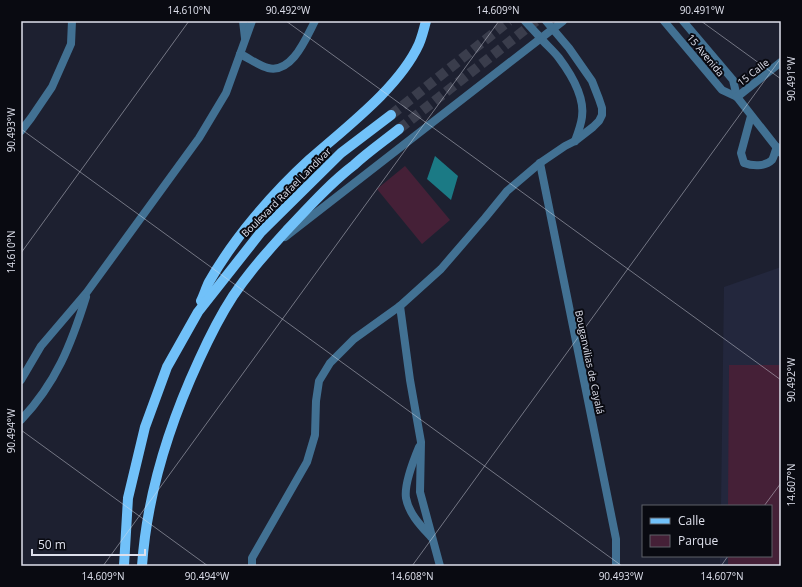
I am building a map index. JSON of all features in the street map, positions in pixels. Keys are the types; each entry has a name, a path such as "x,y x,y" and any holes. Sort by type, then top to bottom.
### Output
{"main road":[{"path":"198,312 208,283 233,246 285,185 308,162 360,116 389,87 401,72 419,44 426,21"},
{"name":"Boulevard Rafael Landívar","path":"124,566 128,498 145,427 167,367 198,312 261,232 341,153 391,115"},
{"path":"142,566 151,500 160,465 179,404 217,322 233,296 268,250 302,214 353,165 399,129"}],"street":[{"path":"21,131 52,88 71,44 72,21"},
{"path":"243,21 245,42"},
{"path":"21,380 41,346 88,292 199,138 226,93 252,21"},
{"path":"240,54 266,68 282,68 292,59 302,45 315,21"},
{"path":"525,21 558,57 579,92 582,103 582,116 575,141"},
{"path":"268,250 539,37 549,25 563,21"},
{"name":"15 Avenida","path":"664,21 722,90 737,97"},
{"name":"15 Avenida","path":"683,21 733,80 737,97 779,150"},
{"path":"252,566 252,558 308,462 315,434 316,401 319,381 330,363 354,339 400,306 441,269 506,191 540,163 564,146 575,141 599,121 602,115 600,99 588,75 569,48 549,25"},
{"name":"15 Calle","path":"737,97 781,62"},
{"path":"751,116 741,153 744,163 750,165 766,163 772,160 779,150"},
{"name":"Bouganvilias de Cayalá","path":"540,163 616,539 616,566"},
{"path":"21,420 35,405 54,378 75,331 88,292"},
{"path":"400,306 420,442 420,492 440,566"},
{"path":"420,442 412,466 406,497 413,515 432,538"}],"shaded area":[{"path":"781,267 781,566 720,566 720,557 772,557 772,505 721,505 724,287"}],"green space":[{"path":"405,166 450,220 422,244 377,189"},
{"path":"729,365 781,365 781,566 728,566 728,557 772,557 772,505 728,505"}],"water":[{"path":"435,156 458,176 451,200 427,179"}],"tunnel":[{"path":"391,115 509,21"},
{"path":"399,129 536,21"}]}
